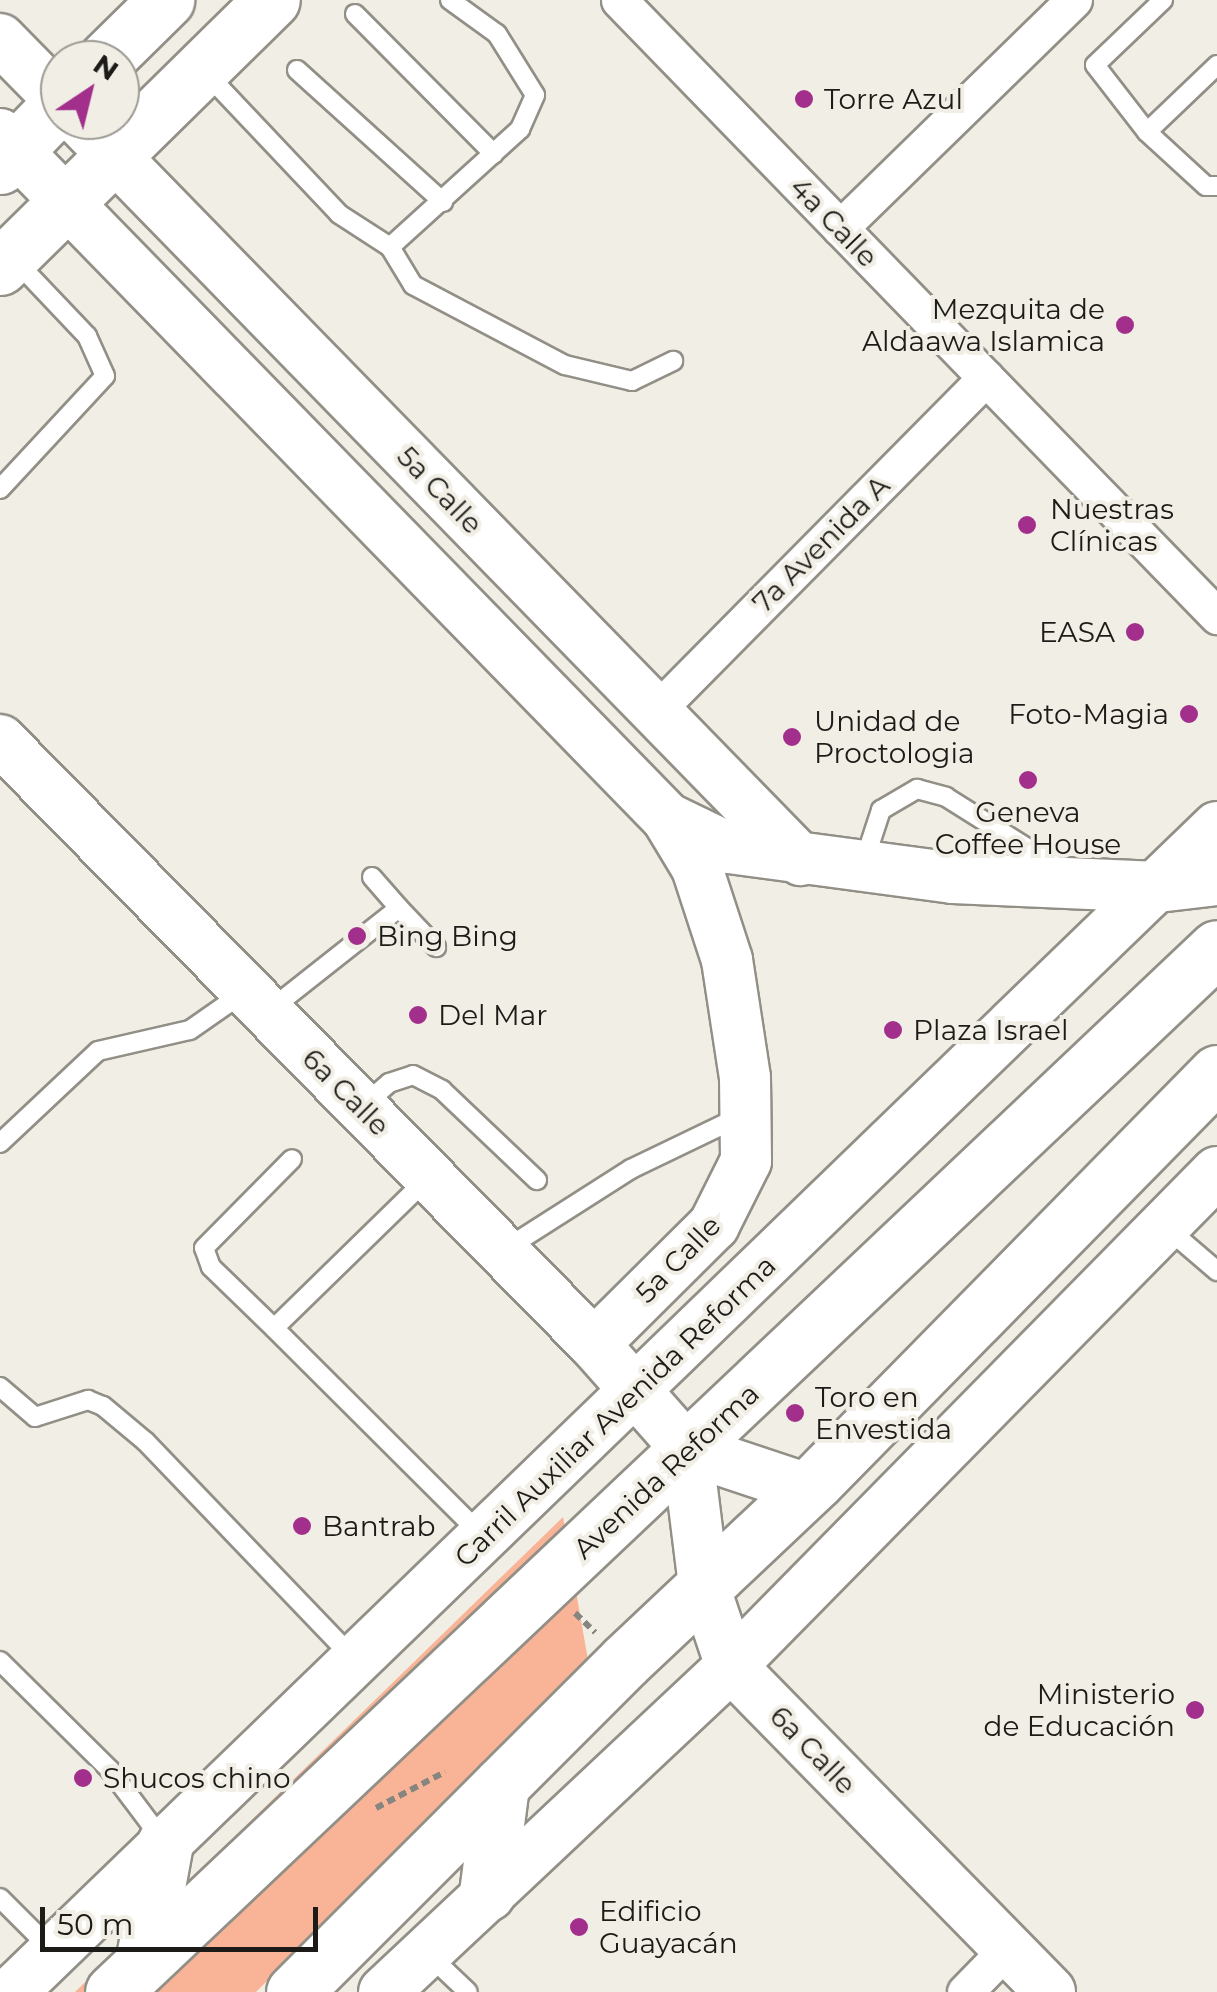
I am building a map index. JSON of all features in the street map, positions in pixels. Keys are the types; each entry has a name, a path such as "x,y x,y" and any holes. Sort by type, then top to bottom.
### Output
{"main road":[{"path":"125,40 166,0"},
{"path":"140,99 201,68 272,0"},
{"name":"5a Calle","path":"0,39 40,79"},
{"path":"31,172 69,140"},
{"path":"5,262 31,172 69,140"},
{"name":"5a Calle","path":"100,140 801,860"},
{"name":"5a Calle","path":"31,172 666,818 719,923 748,1113 746,1161 728,1208 594,1344"},
{"name":"6a Calle","path":"0,740 594,1344 688,1450 704,1586 731,1666 1050,1992"},
{"name":"5a Calle","path":"666,818 729,848 863,867 1158,887 1217,880"},
{"name":"Carril Auxiliar Avenida Reforma","path":"12,1992 1217,827"},
{"name":"Avenida Reforma","path":"128,1977 1217,948"},
{"path":"294,1992 500,1785 808,1489 1217,1073"},
{"path":"384,1992 731,1666 1217,1172"},
{"path":"688,1450 808,1489"},
{"path":"487,1893 500,1785"},
{"path":"128,1977 165,1844"}],"street":[{"name":"4a Calle","path":"619,0 1217,616"},
{"path":"840,228 1074,0"},
{"name":"7a Avenida A","path":"656,711 986,378"},
{"path":"965,1992 1007,1949"}],"lane":[{"path":"390,246 520,129 535,95 497,34 450,0"},
{"path":"1163,0 1095,65 1147,132 1206,186 1217,186"},
{"path":"355,14 494,154"},
{"path":"1147,132 1217,64"},
{"path":"201,68 338,214 390,246 413,285 564,365 632,381 673,361"},
{"path":"297,70 443,202"},
{"path":"0,489 105,376 87,336 5,262"},
{"path":"863,867 880,810 917,789 946,797 1083,884"},
{"path":"372,877 436,947"},
{"path":"0,1143 98,1051 190,1030 257,1001 399,908"},
{"path":"361,1108 389,1084 413,1076 442,1090 538,1180"},
{"path":"502,1251 632,1169 748,1113"},
{"path":"292,1159 204,1248 212,1267 485,1538"},
{"path":"274,1328 429,1177"},
{"path":"1164,1226 1217,1271"},
{"path":"0,1388 35,1418 88,1400 102,1406 146,1442 355,1659"},
{"path":"0,1661 110,1770 165,1844"},
{"path":"0,1898 54,1951"},
{"path":"426,1952 468,1992"}],"shaded area":[{"path":"563,1517 588,1660 256,1992 75,1992"}],"place":[{"name":"Torre Azul","path":"804,99"},
{"name":"Mezquita de Aldaawa Islamica","path":"1125,325"},
{"name":"Nuestras Clínicas","path":"1027,525"},
{"name":"EASA","path":"1135,632"},
{"name":"Foto-Magia","path":"1189,714"},
{"name":"Unidad de Proctologia","path":"792,737"},
{"name":"Geneva Coffee House","path":"1028,780"},
{"name":"Bing Bing","path":"357,936"},
{"name":"Del Mar","path":"418,1015"},
{"name":"Plaza Israel","path":"893,1030"},
{"name":"Toro en Envestida","path":"795,1413"},
{"name":"Bantrab","path":"302,1526"},
{"name":"Ministerio de Educación","path":"1195,1710"},
{"name":"Shucos chino","path":"83,1778"},
{"name":"Edificio Guayacán","path":"579,1927"}]}
